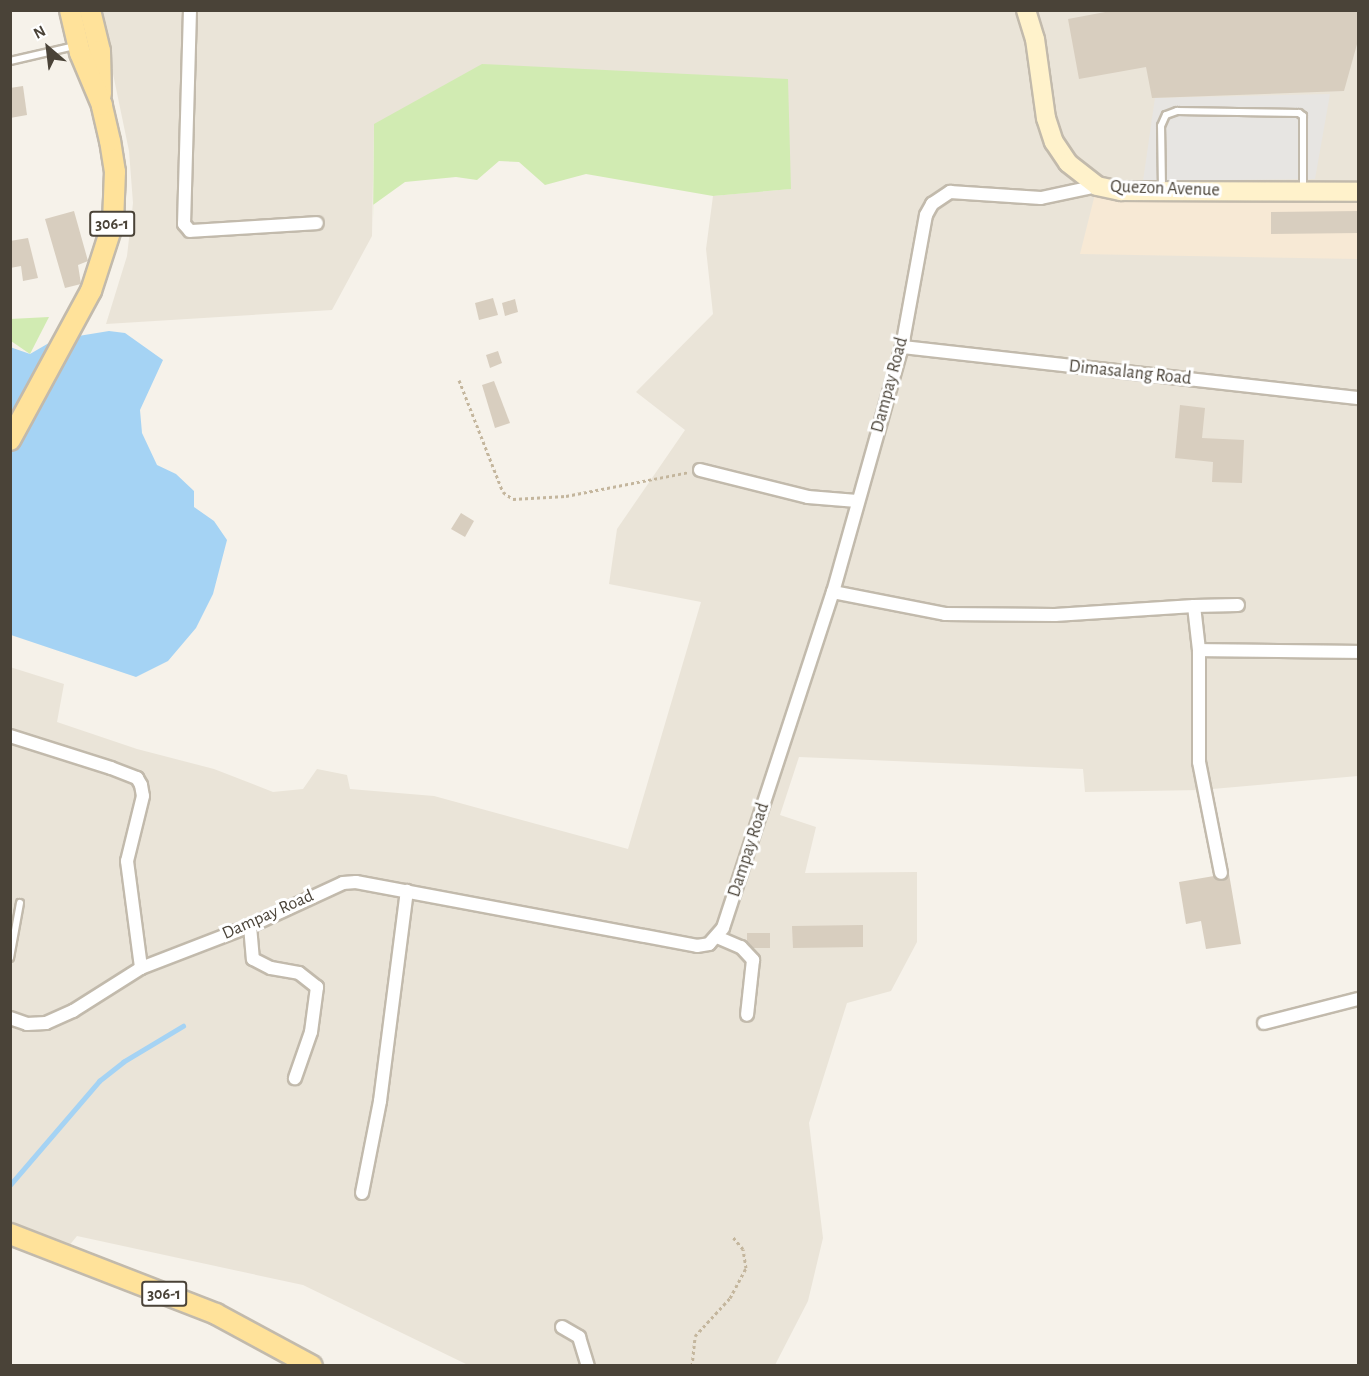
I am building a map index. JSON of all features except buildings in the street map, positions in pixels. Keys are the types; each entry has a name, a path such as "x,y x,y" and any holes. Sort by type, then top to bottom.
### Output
{"main road":[{"name":"306-1","path":"70,10 78,45 102,105"},
{"name":"306-1","path":"10,440 69,336 106,253 113,223 115,172 102,105 100,51 90,10"},
{"name":"Quezon Avenue","path":"1028,12 1054,142 1068,163 1097,186 1162,192 1359,192"},
{"name":"306-1","path":"10,1234 216,1314 312,1365"}],"street":[{"path":"190,10 184,224 190,231 317,223"},
{"name":"Dampay Road","path":"10,1018 27,1024 46,1023 73,1011 141,968 250,926 343,883 407,891 697,946 709,944 717,937 833,592 902,347 926,215 940,196 950,192 1041,198 1097,186"},
{"name":"Dimasalang Road","path":"902,347 1359,398"},
{"path":"700,470 808,497 857,501"},
{"path":"833,592 945,614 1055,615 1238,604"},
{"path":"1194,606 1199,650 1199,762 1221,873"},
{"path":"1199,650 1359,652"},
{"path":"10,736 111,768 137,778 141,785 143,796 127,861 141,968"},
{"path":"362,1193 380,1101 407,891"},
{"path":"250,926 254,959 271,968 298,973 317,987 311,1032 295,1078"},
{"path":"717,937 741,947 753,960 747,1015"},
{"path":"1264,1023 1359,999"},
{"path":"562,1327 579,1337 588,1365"}],"lane":[{"path":"10,61 78,45"},
{"path":"1162,192 1161,126 1166,115 1177,111 1299,113 1303,116 1303,191"},
{"path":"10,958 20,903"}],"path":[{"path":"459,380 503,492 513,499 566,496 700,470"},
{"path":"692,1365 695,1336 730,1298 746,1268 743,1249 732,1236"}],"shaded area":[{"path":"100,11 1358,11 1358,776 1201,790 1085,792 1083,769 799,757 780,815 816,827 805,873 917,872 917,942 891,991 847,1003 809,1123 823,1238 808,1301 775,1365 468,1365 303,1285 77,1236 68,1247 11,1225 10,667 64,684 57,722 137,749 214,769 273,792 303,789 317,769 347,775 350,789 434,796 628,849 701,602 609,584 617,529 685,430 636,392 713,314 706,249 713,196 790,189 374,124 372,236 332,310 106,324 127,256 133,203 129,151"},
{"path":"1330,94 1315,179 1143,181 1155,98"},
{"path":"1097,186 1358,192 1358,259 1080,254"}],"green space":[{"path":"482,64 788,79 791,189 713,196 586,174 545,185 519,162 499,161 477,180 456,177 405,182 373,205 374,124"},
{"path":"49,317 30,354 11,341 10,319"}],"water":[{"path":"109,331 125,333 163,360 140,410 142,433 157,465 176,474 194,491 194,507 214,521 227,540 213,594 196,628 168,661 136,677 11,635 10,347 30,354 54,340"}],"waterway":[{"path":"10,1185 99,1081 123,1062 183,1026"}]}
